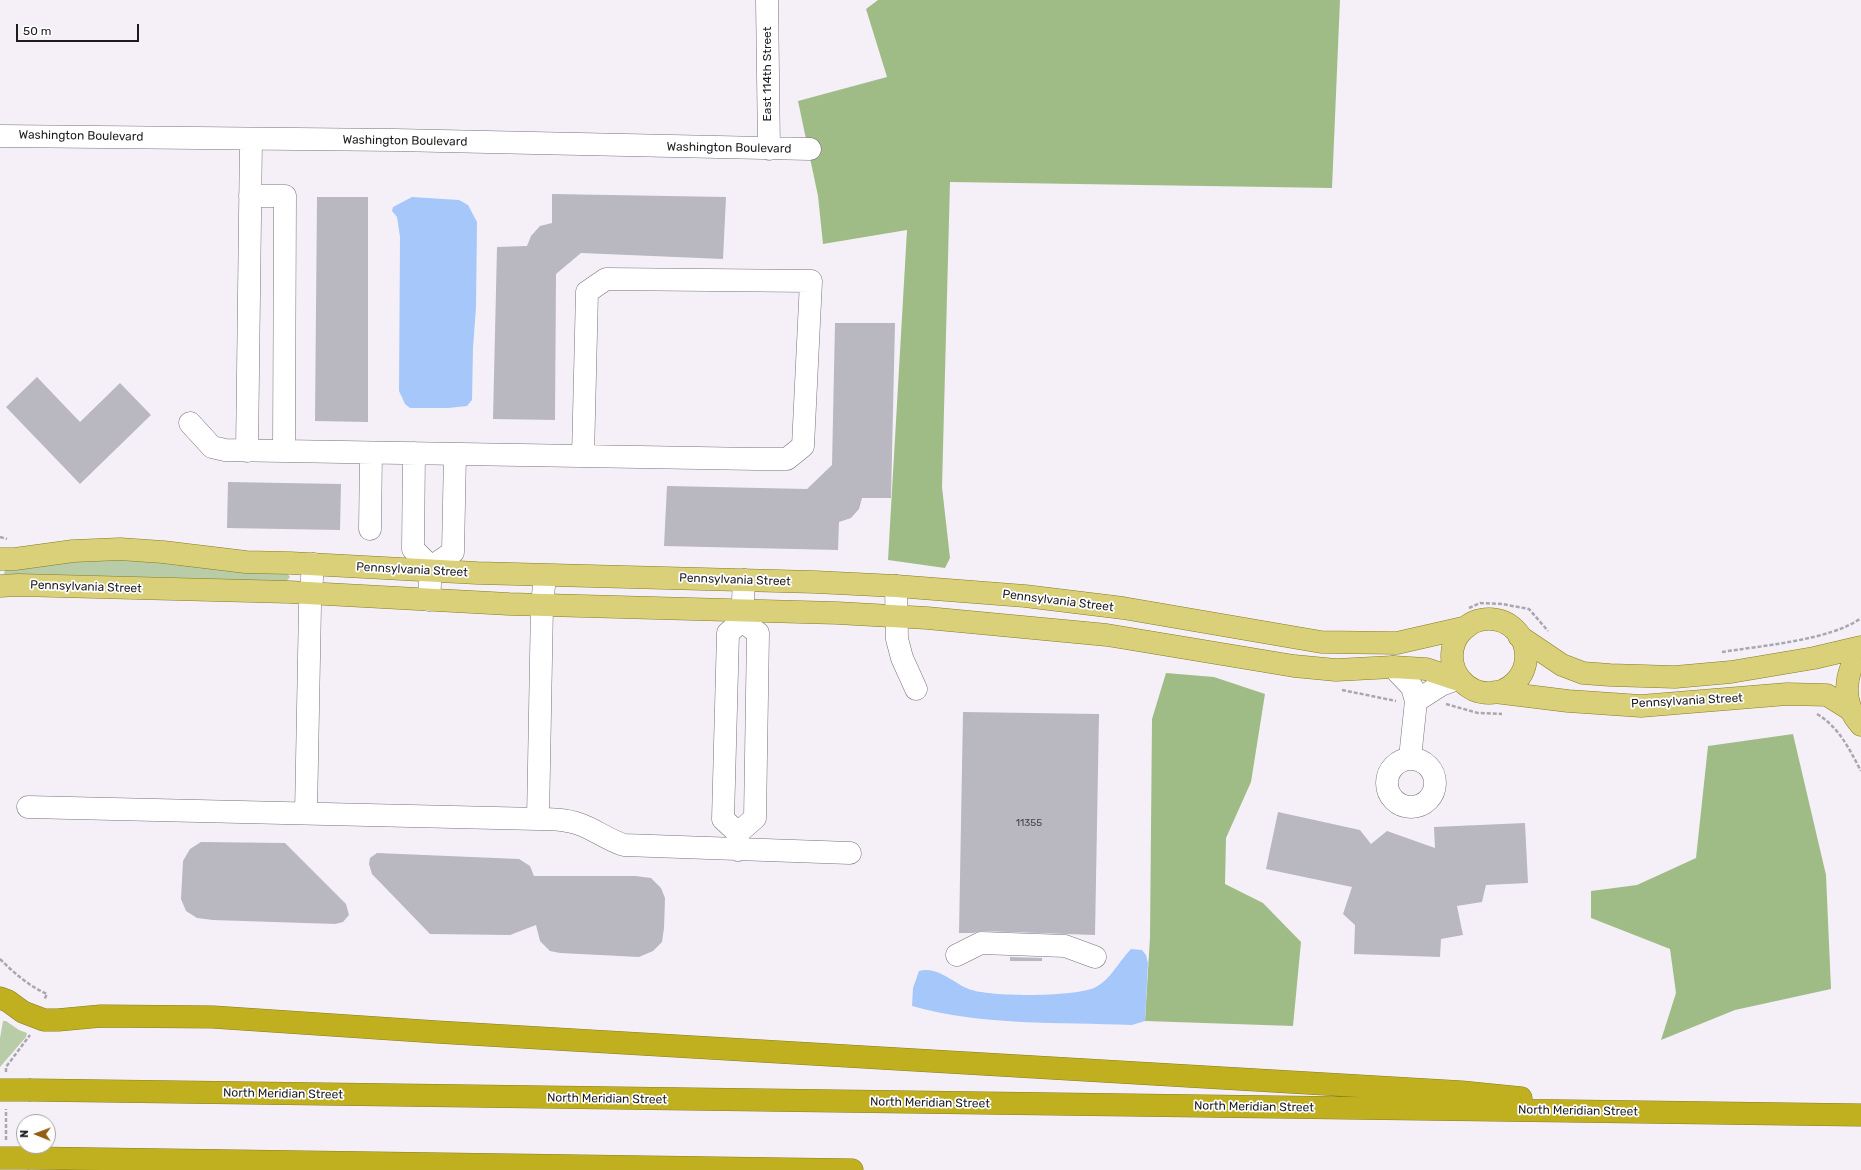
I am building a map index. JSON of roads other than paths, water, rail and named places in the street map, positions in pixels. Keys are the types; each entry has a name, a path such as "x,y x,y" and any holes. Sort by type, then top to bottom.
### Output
{"highway":[{"path":"0,998 8,1001 23,1012 44,1020 115,1016 213,1017 437,1032 1461,1092 1662,1112"},
{"name":"North Meridian Street","path":"0,1090 1861,1115"},
{"path":"0,1158 852,1170"}],"main road":[{"name":"Pennsylvania Street","path":"4,549 15,559 73,550 120,549 163,552 246,562 431,569 545,576 744,580 896,586 1025,596 1123,608 1321,642 1397,643 1467,627"},
{"name":"Pennsylvania Street","path":"0,586 18,585 311,593 742,616 896,616 986,623 1107,636 1294,666 1336,670 1393,667 1426,669 1459,680"},
{"path":"1482,620 1494,620 1506,624 1519,636 1526,653 1524,666 1520,676 1511,686 1495,692 1476,691 1459,680 1453,665 1452,653 1455,641 1467,627 1482,620"},
{"name":"Pennsylvania Street","path":"1519,636 1562,666 1583,673 1610,675 1675,677 1731,672 1814,658 1861,647"},
{"path":"1858,722 1847,693 1848,676 1854,660 1861,651"},
{"name":"Pennsylvania Street","path":"1495,692 1540,699 1641,706 1787,694 1827,695 1858,722"}],"street":[{"name":"East 114th Street","path":"768,0 769,149"},
{"name":"Washington Boulevard","path":"0,136 251,138 810,149"},
{"path":"247,451 251,138"},
{"path":"250,196 285,196 284,451"},
{"path":"190,423 212,447 226,450 414,454 787,459 804,446 811,281 606,279 587,292 583,456"},
{"path":"370,529 371,453"},
{"path":"414,454 413,549 431,569 429,600"},
{"path":"431,569 453,552 455,454"},
{"path":"306,814 313,564"},
{"path":"538,819 542,605 545,576"},
{"path":"738,842 723,819 728,633 742,616 744,580"},
{"path":"896,586 897,639 902,658 916,689"},
{"path":"738,842 755,818 758,633 742,616"},
{"path":"1393,667 1406,678 1412,687 1416,701 1410,758"},
{"path":"1416,701 1441,685 1459,680"},
{"path":"28,807 538,819 566,821 578,824 605,838 624,845 738,842 850,853"},
{"path":"957,955 981,943 1065,946 1095,957"}],"water":[{"path":"412,197 459,200 468,205 477,222 476,307 473,348 472,400 467,406 448,408 410,408 405,404 399,391 400,237 397,217 392,211 393,207"},
{"path":"1131,949 1142,950 1146,955 1148,963 1145,1021 1132,1025 994,1020 966,1017 912,1006 913,988 919,971 926,970 940,973 966,988 983,992 1016,995 1072,993 1096,987 1101,984 1111,975"}]}
